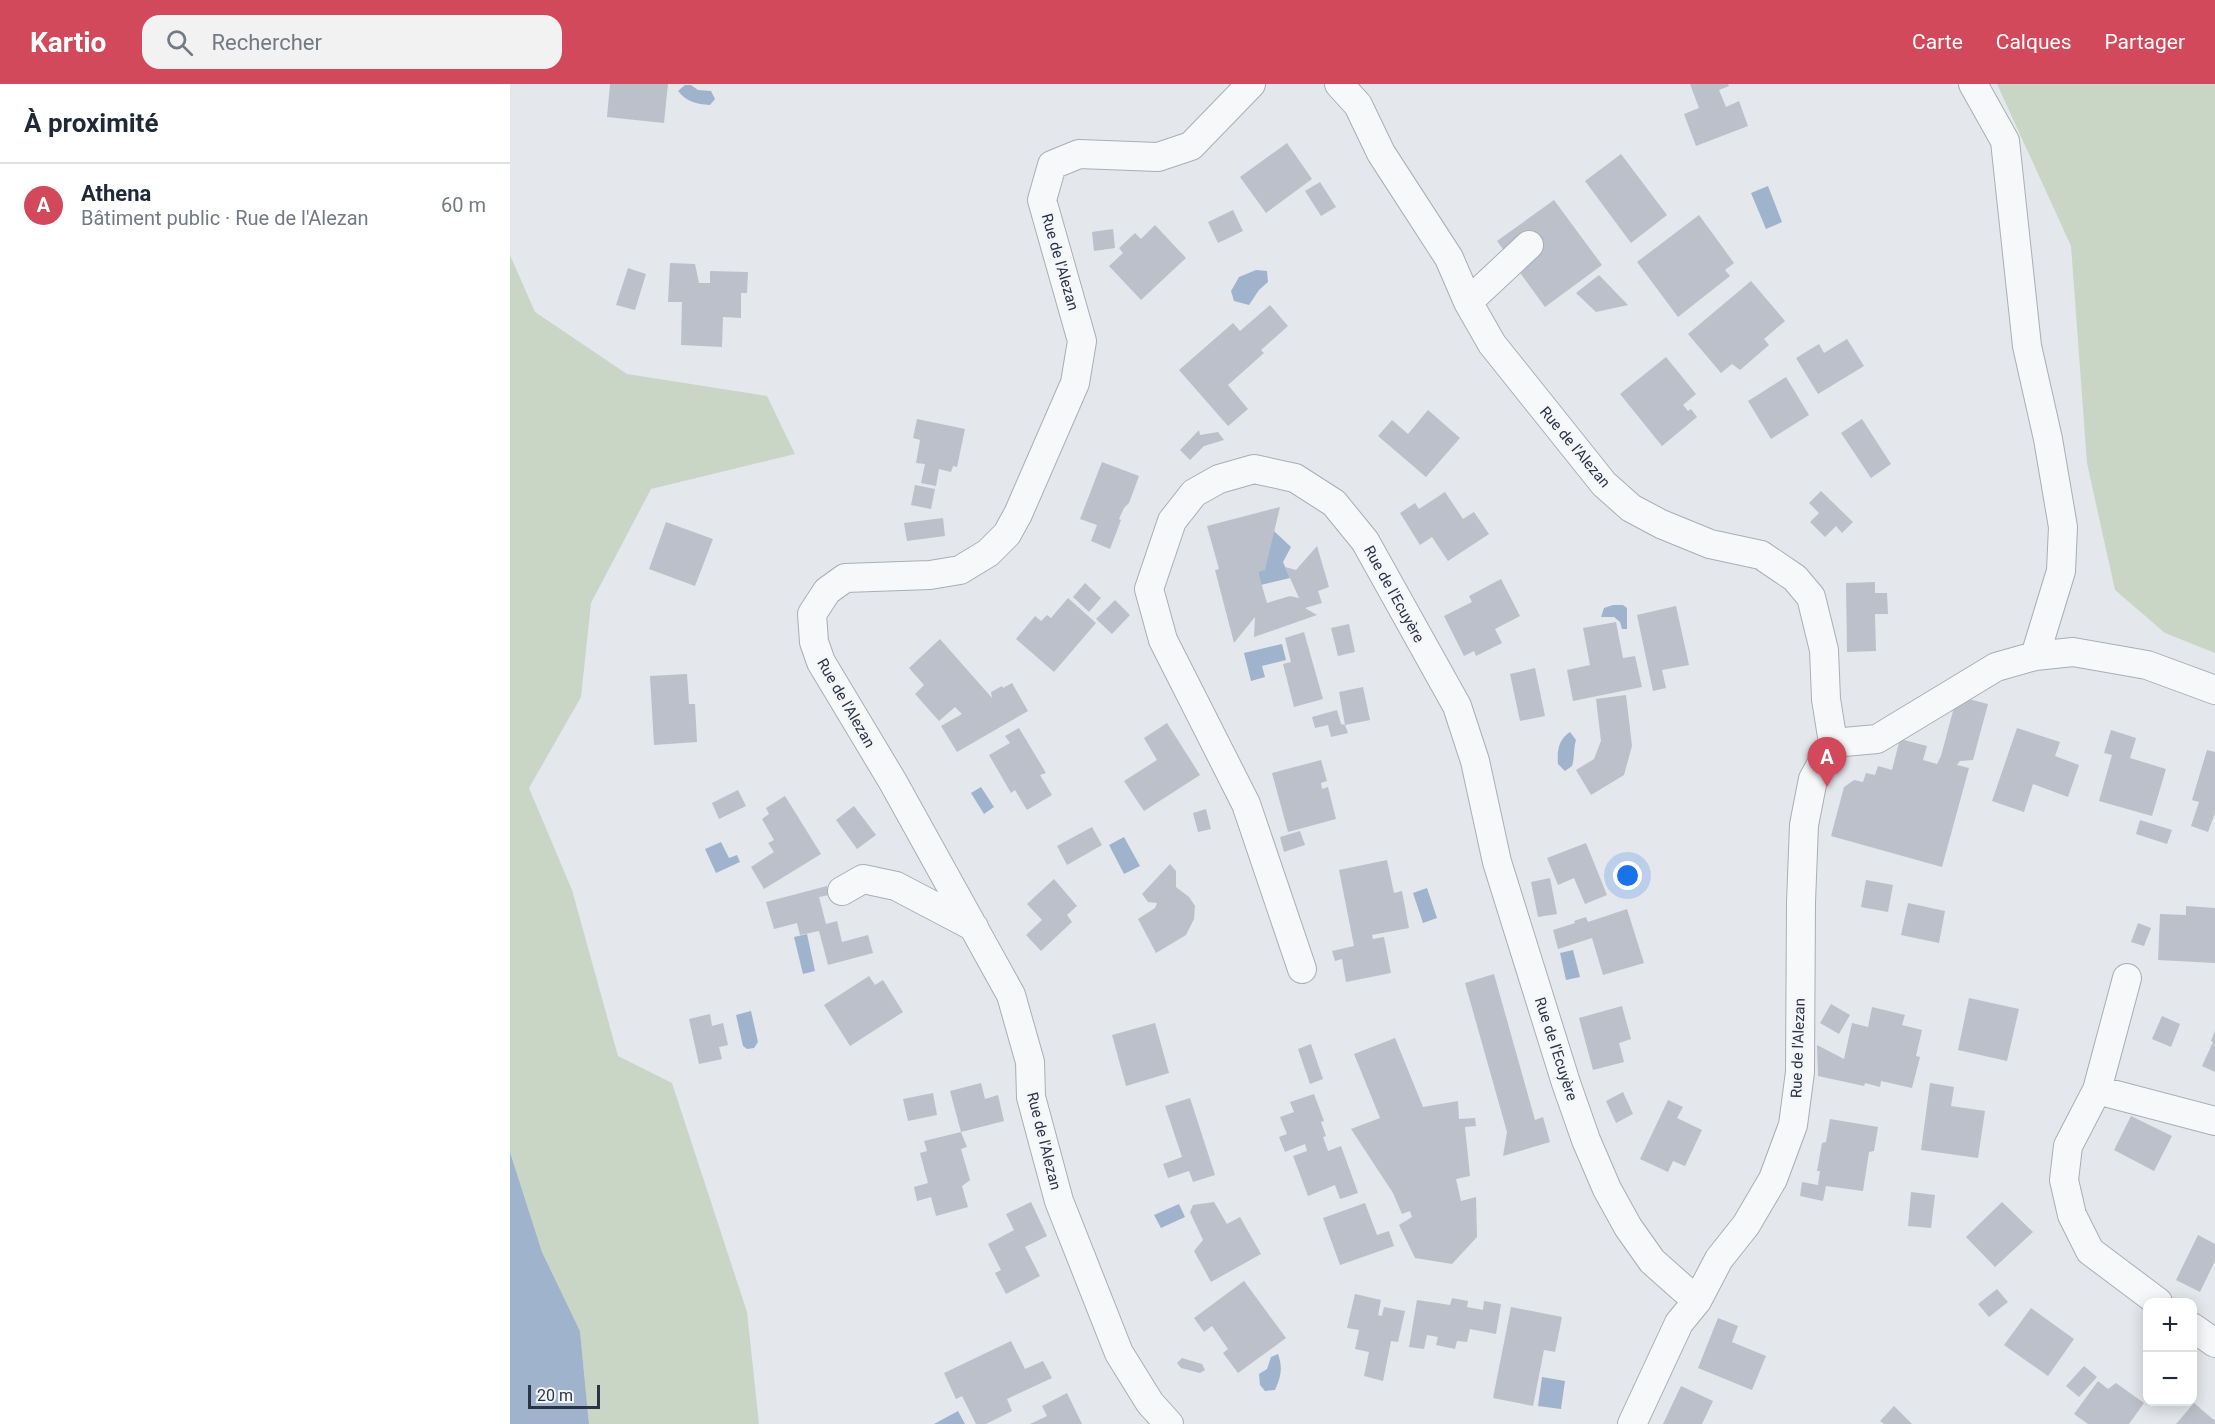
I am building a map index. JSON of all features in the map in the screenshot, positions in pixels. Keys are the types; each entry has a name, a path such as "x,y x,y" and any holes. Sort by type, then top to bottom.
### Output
{"street":[{"name":"Rue de l'Alezan","path":"1169,1424 1150,1403 1119,1353 1059,1201 1031,1097 1030,1062 1011,995 893,782 821,662 814,642 812,614 827,591 845,579 930,575 960,570 988,553 1007,534 1018,514 1076,383 1082,341 1042,200 1052,165 1079,154 1158,157 1191,146 1251,84"},
{"name":"Rue de l'Alezan","path":"1339,84 1358,105 1381,153 1449,258 1468,302 1492,344 1604,484 1631,508 1661,524 1710,544 1761,555 1795,578 1811,597 1824,650 1833,743 1813,779 1804,825 1800,1072 1793,1125 1773,1179 1746,1225 1719,1259 1697,1302 1679,1323 1632,1424"},
{"path":"1973,84 2005,141 2027,346 2048,439 2062,527 2061,571 2035,656"},
{"path":"1468,302 1529,245"},
{"name":"Rue de l'Ecuyère","path":"1302,969 1246,804 1178,674 1163,639 1149,589 1172,521 1194,494 1219,479 1254,469 1295,478 1334,503 1365,541 1457,706 1475,761 1497,862 1586,1140 1607,1189 1628,1227 1652,1261 1697,1302"},
{"path":"1833,743 1877,739 1996,667 2035,656 2073,652 2147,665 2215,690"},
{"path":"842,891 863,879 896,886 974,927"},
{"path":"2127,978 2097,1090 2068,1146 2064,1180 2072,1215 2090,1251 2153,1298"},
{"path":"2097,1090 2215,1121"},
{"path":"2197,1330 2215,1342"}],"green space":[{"path":"1997,84 2215,84 2215,653 2165,633 2115,590 2087,463 2071,246"},
{"path":"510,255 535,312 627,374 767,396 795,454 651,489 591,603 581,697 529,788 572,890 618,1056 672,1083 747,1312 759,1424 589,1424 580,1331 542,1252 510,1152"}],"water":[{"path":"685,85 691,85 698,90 711,91 715,99 710,105 692,102 678,91"},
{"path":"1768,186 1782,222 1766,229 1751,193"},
{"path":"1256,270 1267,271 1268,282 1259,290 1249,305 1234,301 1231,291 1239,277"},
{"path":"1274,531 1291,547 1283,562 1290,578 1261,585 1258,572"},
{"path":"1623,605 1627,608 1627,629 1622,629 1620,622 1614,617 1601,617 1604,608"},
{"path":"1282,644 1286,660 1262,666 1265,677 1251,681 1244,653"},
{"path":"1570,732 1576,740 1572,766 1565,771 1558,764 1558,750 1563,739"},
{"path":"981,787 994,807 984,814 971,793"},
{"path":"1124,837 1140,866 1124,874 1109,845"},
{"path":"721,842 729,858 737,855 740,862 716,873 705,849"},
{"path":"1427,888 1437,918 1423,923 1413,893"},
{"path":"807,934 815,971 803,974 794,937"},
{"path":"1573,950 1580,977 1566,980 1560,953"},
{"path":"751,1011 758,1042 754,1048 747,1049 743,1046 736,1015"},
{"path":"510,1152 542,1252 580,1331 589,1424 510,1424"},
{"path":"1179,1204 1185,1217 1161,1228 1154,1215"},
{"path":"1278,1354 1281,1368 1279,1381 1275,1390 1265,1391 1260,1385 1259,1374 1267,1369 1271,1357"},
{"path":"1542,1377 1565,1381 1561,1409 1538,1406"},
{"path":"958,1411 965,1424 934,1424"}],"building":[{"path":"610,84 668,84 664,123 607,117"},
{"path":"1690,84 1728,84 1729,86 1719,90 1726,107 1739,101 1748,126 1696,146 1684,114 1699,108"},
{"path":"1287,143 1312,179 1266,213 1240,177"},
{"path":"1621,154 1667,215 1631,243 1585,181"},
{"path":"1320,182 1336,207 1321,216 1305,191"},
{"path":"1554,200 1602,265 1545,307 1497,241"},
{"path":"1233,210 1243,231 1218,243 1208,222"},
{"path":"1699,215 1734,263 1725,270 1730,276 1678,317 1637,262"},
{"path":"1155,225 1186,258 1141,300 1109,266 1123,253 1119,248 1135,233 1141,239"},
{"path":"1113,229 1115,248 1094,251 1092,232"},
{"path":"670,263 695,264 699,283 710,283 710,271 748,272 747,293 741,293 741,318 723,317 722,347 681,345 682,302 668,302"},
{"path":"628,268 646,274 635,310 616,305"},
{"path":"1599,275 1628,305 1596,312 1576,293"},
{"path":"1751,281 1785,321 1764,339 1769,345 1740,370 1732,364 1721,373 1688,334"},
{"path":"1270,305 1288,326 1261,350 1264,353 1228,385 1248,409 1228,426 1179,370 1233,323 1240,331"},
{"path":"1847,339 1864,366 1818,394 1796,358 1819,344 1824,353"},
{"path":"1666,357 1696,394 1683,405 1688,411 1691,409 1697,417 1662,446 1620,394"},
{"path":"1786,377 1809,415 1771,439 1748,401"},
{"path":"1428,410 1460,438 1426,477 1378,436 1392,420 1408,434"},
{"path":"917,419 965,429 957,467 953,466 951,472 939,469 936,486 921,483 925,464 916,463 920,440 913,438"},
{"path":"1862,419 1891,464 1871,478 1841,433"},
{"path":"1199,430 1200,435 1218,432 1224,440 1204,446 1190,460 1180,450"},
{"path":"1102,462 1139,476 1129,503 1119,519 1121,520 1110,549 1091,541 1097,525 1080,519"},
{"path":"915,485 935,489 931,509 911,505"},
{"path":"1821,491 1853,522 1842,533 1836,526 1825,537 1810,522 1819,513 1809,503"},
{"path":"1445,492 1463,519 1474,512 1489,534 1448,561 1432,537 1420,545 1400,513 1415,503 1419,509"},
{"path":"1280,507 1265,570 1258,572 1267,603 1290,596 1299,598 1285,567 1296,570 1317,546 1329,587 1318,591 1322,603 1305,608 1317,615 1254,637 1255,617 1234,643 1215,570 1219,569 1207,526"},
{"path":"943,518 945,536 907,541 904,523"},
{"path":"666,522 713,539 695,586 649,569"},
{"path":"1501,579 1520,616 1495,629 1502,643 1476,656 1474,651 1464,656 1444,616 1472,602 1469,596"},
{"path":"1875,582 1875,593 1887,593 1888,614 1875,614 1876,651 1847,652 1846,583"},
{"path":"1085,583 1101,598 1089,612 1073,597"},
{"path":"1068,598 1096,623 1054,672 1016,639 1035,616 1041,621 1047,615 1051,618"},
{"path":"1115,600 1130,615 1112,634 1096,619"},
{"path":"1676,606 1689,665 1662,670 1666,688 1653,691 1637,615"},
{"path":"1616,622 1623,658 1635,656 1642,687 1573,701 1567,670 1590,665 1583,628"},
{"path":"1349,624 1355,652 1338,656 1331,628"},
{"path":"1304,632 1323,699 1294,707 1283,664 1291,662 1285,638"},
{"path":"940,639 992,698 991,692 1012,683 1028,711 957,752 941,726 962,714 955,707 939,721 915,694 924,685 909,668"},
{"path":"1535,668 1545,716 1520,721 1510,674"},
{"path":"687,674 689,704 695,704 697,742 654,745 650,676"},
{"path":"1363,687 1370,720 1345,725 1339,692"},
{"path":"1626,695 1632,746 1624,775 1591,795 1576,770 1594,759 1601,741 1596,699"},
{"path":"1957,696 1988,704 1973,760 1960,761 1957,765 1969,768 1942,867 1831,836 1844,787 1854,780 1863,782 1866,773 1875,775 1878,766 1892,770 1900,739 1927,746 1923,760 1937,764"},
{"path":"1337,710 1341,724 1345,725 1348,733 1331,737 1328,725 1315,728 1312,717"},
{"path":"1167,723 1200,775 1144,811 1124,781 1157,760 1144,738"},
{"path":"1019,728 1046,773 1040,775 1052,795 1027,810 1015,790 1011,793 989,755 1010,743 1005,736"},
{"path":"2017,728 2060,742 2055,756 2079,765 2068,797 2033,784 2024,812 1992,801"},
{"path":"2111,730 2136,738 2130,758 2166,769 2152,816 2099,801 2112,755 2104,753"},
{"path":"2207,750 2215,752 2215,813 2208,832 2191,826 2199,802 2192,800"},
{"path":"1321,760 1327,781 1321,783 1322,789 1328,787 1336,819 1288,832 1272,773"},
{"path":"738,790 746,806 719,819 712,803"},
{"path":"785,796 821,854 764,889 751,867 774,852 768,843 774,840 762,819 769,814 766,808"},
{"path":"854,806 876,835 857,849 836,820"},
{"path":"1206,809 1211,829 1198,832 1193,813"},
{"path":"2140,820 2172,830 2167,844 2136,834"},
{"path":"1092,827 1102,845 1067,865 1057,846"},
{"path":"1300,831 1305,845 1284,852 1280,837"},
{"path":"1586,843 1607,895 1585,904 1574,878 1558,885 1547,858"},
{"path":"1387,860 1394,893 1402,891 1409,928 1372,935 1373,939 1384,937 1391,973 1346,982 1342,959 1335,961 1332,951 1354,946 1339,870"},
{"path":"1170,864 1176,871 1176,887 1189,897 1195,906 1194,919 1186,935 1156,953 1138,919 1155,908 1157,903 1148,902 1142,894"},
{"path":"1550,878 1557,914 1538,917 1531,882"},
{"path":"1054,879 1077,906 1067,915 1072,922 1041,951 1026,935 1042,920 1027,904"},
{"path":"1866,880 1893,885 1888,912 1861,907"},
{"path":"827,886 829,895 819,897 826,924 837,921 842,942 868,935 873,953 828,965 819,931 800,935 797,923 774,929 766,902"},
{"path":"1908,903 1945,911 1939,943 1901,935"},
{"path":"2186,906 2215,908 2215,963 2158,960 2160,914 2186,915"},
{"path":"1627,909 1644,963 1603,975 1592,938 1558,949 1553,930 1586,917 1588,922"},
{"path":"2138,923 2151,928 2144,946 2131,942"},
{"path":"1494,974 1535,1120 1543,1117 1550,1142 1503,1156 1507,1132 1465,983"},
{"path":"869,976 875,985 883,980 903,1012 850,1046 824,1005"},
{"path":"1969,998 2019,1009 2007,1061 1958,1050"},
{"path":"1831,1004 1850,1015 1839,1034 1820,1023"},
{"path":"1622,1006 1631,1039 1619,1043 1624,1062 1593,1070 1579,1018"},
{"path":"1872,1007 1905,1015 1902,1025 1922,1030 1916,1056 1920,1057 1912,1088 1881,1081 1880,1087 1865,1083 1864,1086 1818,1076 1817,1045 1844,1059 1852,1023 1868,1027"},
{"path":"710,1014 712,1026 723,1023 728,1045 719,1047 722,1059 699,1064 689,1019"},
{"path":"2162,1016 2180,1024 2171,1047 2152,1039"},
{"path":"1155,1023 1169,1073 1126,1086 1112,1035"},
{"path":"2215,1031 2215,1072 2202,1066 2213,1042 2211,1041"},
{"path":"1395,1038 1423,1107 1458,1101 1459,1119 1475,1118 1476,1126 1465,1127 1470,1176 1456,1179 1461,1201 1476,1197 1477,1237 1452,1264 1415,1258 1399,1225 1412,1217 1410,1211 1402,1214 1393,1193 1351,1129 1380,1118 1354,1054"},
{"path":"1311,1044 1323,1079 1310,1084 1298,1049"},
{"path":"981,1083 985,1099 998,1095 1004,1121 961,1132 950,1091"},
{"path":"1930,1083 1954,1087 1951,1106 1985,1111 1978,1158 1921,1150"},
{"path":"1623,1092 1633,1114 1616,1123 1606,1101"},
{"path":"933,1093 937,1115 908,1121 903,1099"},
{"path":"1314,1094 1324,1121 1321,1122 1326,1136 1323,1137 1328,1151 1341,1146 1358,1193 1340,1199 1335,1185 1308,1196 1293,1156 1307,1151 1305,1144 1285,1152 1279,1137 1287,1134 1280,1117 1294,1112 1290,1102"},
{"path":"1190,1098 1215,1175 1193,1182 1189,1171 1168,1178 1163,1164 1182,1157 1165,1106"},
{"path":"1668,1100 1683,1107 1677,1118 1702,1130 1685,1166 1673,1161 1668,1172 1640,1159"},
{"path":"2131,1116 2172,1136 2154,1171 2114,1150"},
{"path":"1830,1119 1878,1127 1874,1151 1869,1152 1863,1191 1826,1186 1823,1201 1800,1196 1802,1182 1818,1185 1820,1171 1817,1171 1822,1143 1826,1142"},
{"path":"961,1132 967,1147 961,1149 970,1180 962,1186 968,1207 936,1216 931,1197 917,1201 914,1187 928,1183 920,1153 927,1151 924,1141"},
{"path":"1911,1192 1935,1195 1931,1228 1908,1226"},
{"path":"1031,1202 1047,1236 1025,1247 1040,1276 1006,1294 995,1273 1001,1270 988,1244 1014,1230 1006,1214"},
{"path":"1214,1202 1227,1224 1240,1217 1261,1254 1211,1282 1194,1251 1203,1240 1190,1212 1193,1205"},
{"path":"2002,1202 2033,1232 1995,1267 1966,1237"},
{"path":"1365,1203 1377,1235 1389,1231 1394,1246 1340,1265 1323,1218"},
{"path":"2198,1235 2215,1244 2215,1261 2200,1292 2176,1280"},
{"path":"1244,1281 1286,1338 1238,1373 1223,1353 1228,1349 1212,1326 1204,1332 1194,1318"},
{"path":"1997,1289 2008,1302 1989,1317 1978,1304"},
{"path":"1355,1294 1381,1300 1378,1315 1382,1316 1384,1307 1405,1311 1398,1342 1391,1341 1383,1381 1364,1376 1369,1352 1355,1349 1359,1330 1347,1328"},
{"path":"1452,1298 1468,1301 1467,1307 1483,1310 1484,1301 1501,1304 1496,1334 1470,1329 1467,1342 1457,1341 1455,1349 1436,1345 1438,1337 1427,1335 1424,1349 1409,1347 1417,1300 1450,1305"},
{"path":"1511,1307 1562,1317 1555,1352 1544,1350 1533,1406 1493,1398"},
{"path":"2031,1308 2074,1339 2048,1376 2004,1345"},
{"path":"1718,1318 1738,1326 1732,1342 1766,1356 1752,1390 1698,1368"},
{"path":"1011,1341 1025,1369 1043,1361 1052,1378 1007,1399 1012,1411 986,1424 976,1424 962,1396 956,1399 944,1373"},
{"path":"1182,1358 1202,1364 1205,1370 1200,1373 1181,1368 1177,1363"},
{"path":"2084,1366 2097,1377 2079,1397 2066,1386"},
{"path":"2098,1381 2108,1389 2116,1383 2143,1402 2129,1424 2088,1424 2074,1414"},
{"path":"1681,1386 1713,1401 1702,1424 1663,1424"},
{"path":"1067,1393 1082,1424 1030,1424 1047,1416 1042,1406"},
{"path":"1894,1406 1912,1424 1884,1424 1880,1421"},
{"path":"2191,1406 2197,1406 2215,1421 2215,1424 2176,1424"}],"place":[{"name":"Athena","path":"1827,787"}]}
